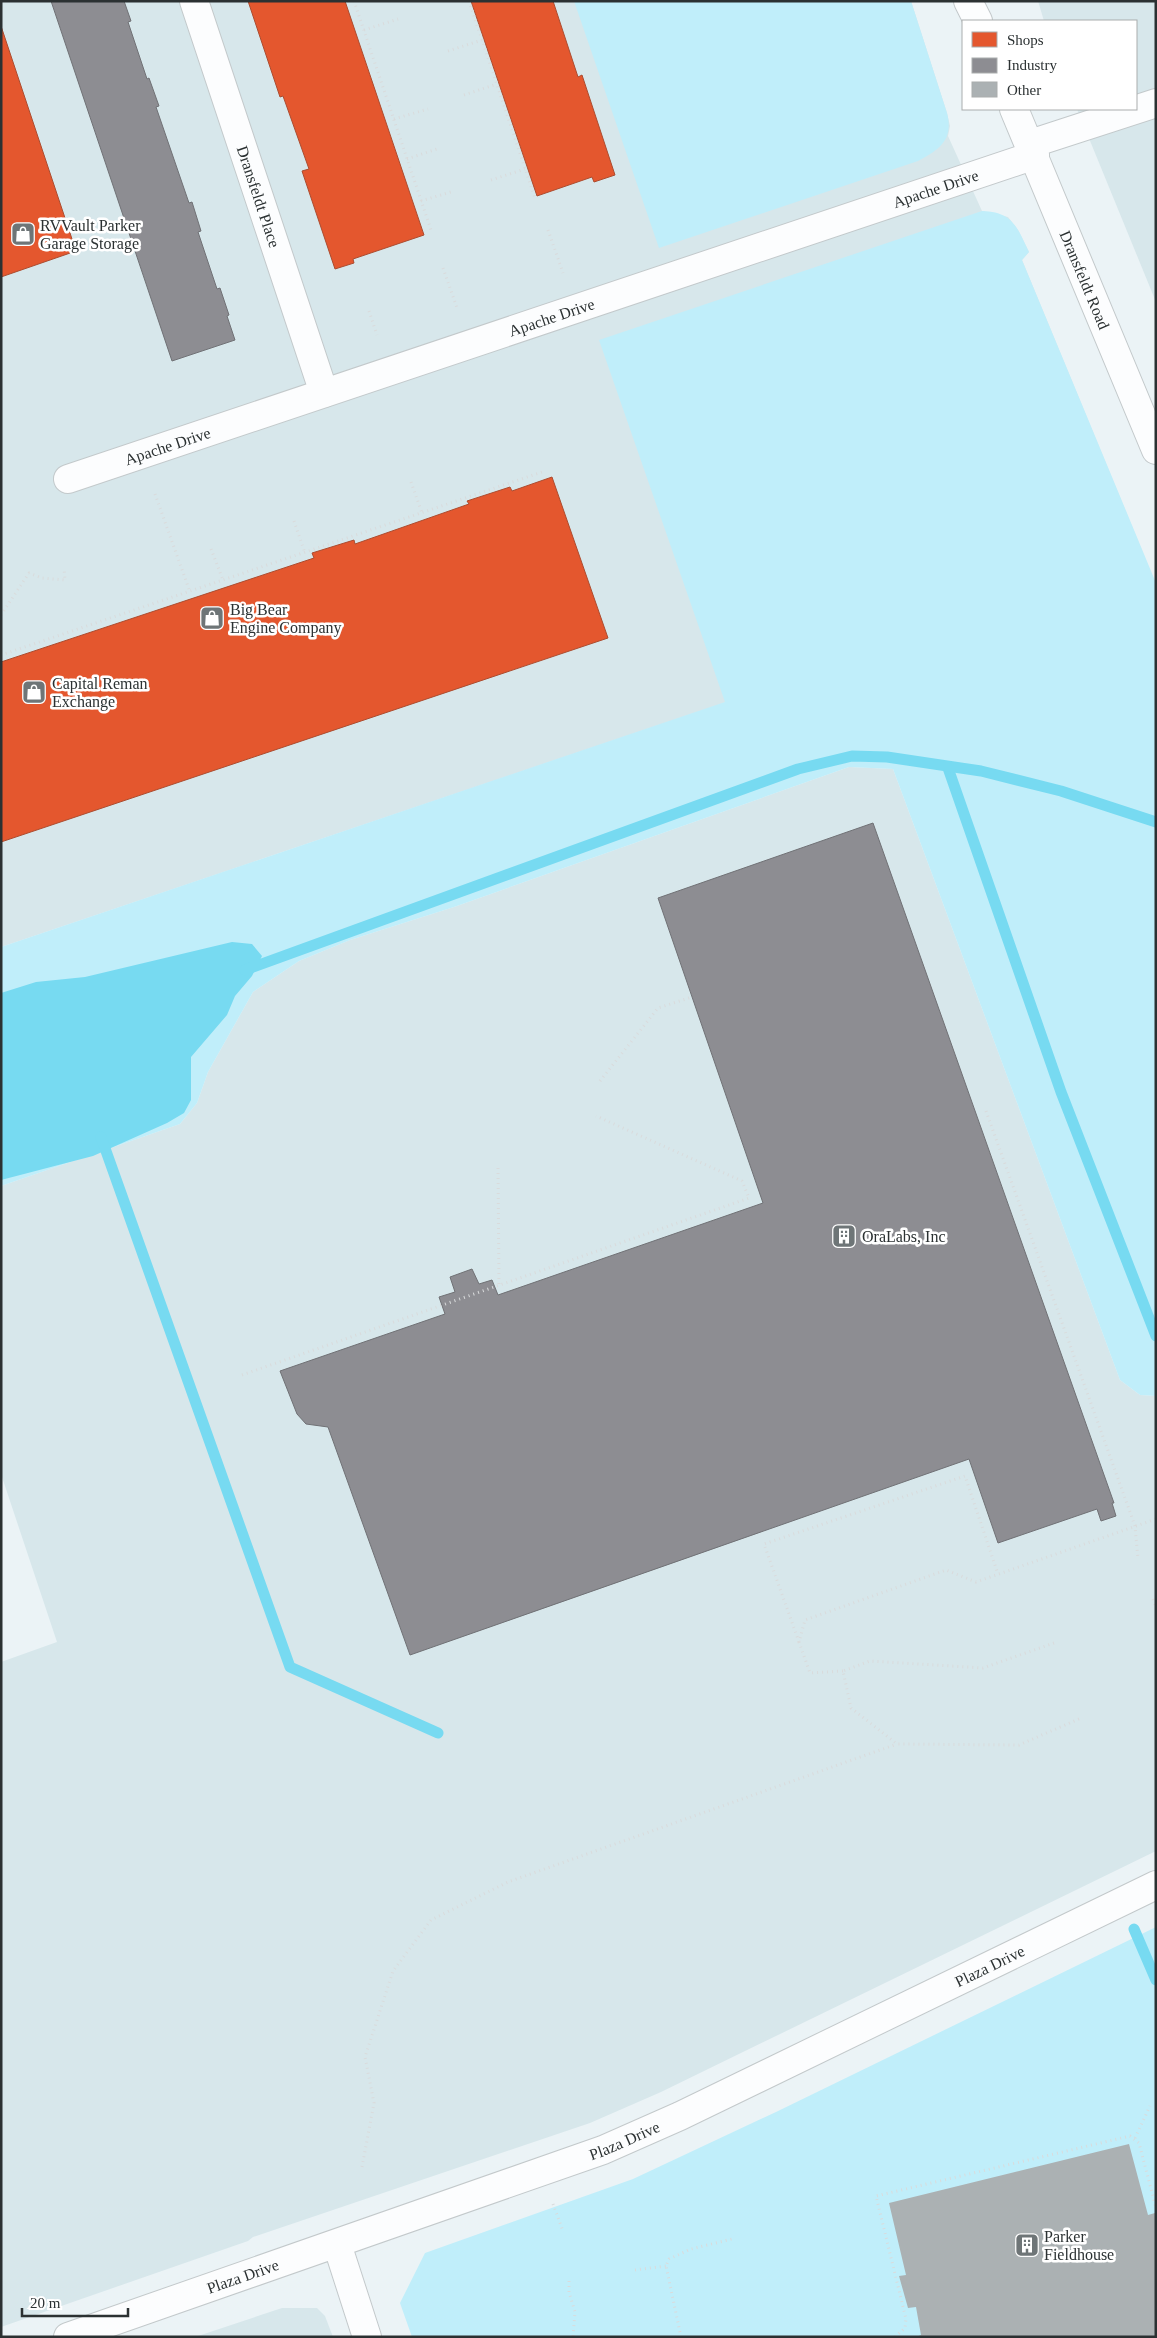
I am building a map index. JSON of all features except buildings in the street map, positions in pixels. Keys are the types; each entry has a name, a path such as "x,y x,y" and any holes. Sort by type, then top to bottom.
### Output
{"street":[{"name":"Dransfeldt Place","path":"194,1 324,393"},
{"path":"968,1 978,20"},
{"name":"Apache Drive","path":"68,478 324,393 1032,150 1156,103"},
{"name":"Dransfeldt Road","path":"1014,110 1156,450"},
{"name":"Plaza Drive","path":"68,2337 551,2170 635,2136 1156,1885"},
{"path":"337,2244 368,2337"}],"path":[{"path":"354,1 431,230"},
{"path":"469,1 535,198"},
{"path":"364,30 398,19"},
{"path":"448,51 482,40"},
{"path":"464,95 497,84"},
{"path":"394,120 428,108"},
{"path":"407,159 440,148"},
{"path":"491,180 525,169"},
{"path":"421,201 454,191"},
{"path":"548,230 563,273"},
{"path":"443,268 457,308"},
{"path":"369,311 377,335"},
{"path":"1,650 2,655 545,471"},
{"path":"411,482 422,513"},
{"path":"155,494 190,592"},
{"path":"294,521 306,552"},
{"path":"211,549 223,580"},
{"path":"1,615 29,573 42,578 65,580 64,568"},
{"path":"600,1081 658,1008 692,997"},
{"path":"986,1111 1135,1526 1138,1558"},
{"path":"242,1375 749,1198 742,1180 596,1116"},
{"path":"498,1168 499,1284"},
{"path":"998,1574 965,1476 764,1544 810,1673 843,1671 870,1662 983,1668 1054,1643"},
{"path":"799,1642 805,1620 845,1607 905,1583 946,1570 976,1582 1156,1519"},
{"path":"1153,1599 1156,1607"},
{"path":"843,1671 851,1708 897,1744"},
{"path":"362,2167 374,2103 365,2057 393,1971 431,1920 508,1882 897,1744 1019,1745 1081,1718"},
{"path":"1135,2138 1150,2106"},
{"path":"895,2337 905,2328 906,2319 902,2293 876,2196 1130,2136 1135,2138 1139,2144 1156,2208"},
{"path":"553,2204 563,2230"},
{"path":"681,2337 666,2266 669,2259 678,2254 732,2239"},
{"path":"635,2270 666,2266"},
{"path":"569,2281 569,2292 576,2312 573,2337"}],"shaded area":[{"path":"1,1 911,1 947,113 950,126 948,136 982,211 1008,217 1018,230 1029,252 1022,260 1145,558 718,705 1,947"},
{"path":"574,1 911,1 947,113 949,122 946,137 938,148 918,161 659,248"},
{"path":"1038,1 1156,1 1156,302 1077,110 1137,110 1137,20 1044,20"},
{"path":"982,211 1001,214 1013,222 1029,252 1022,260 1156,583 1156,1396 1140,1395 1120,1380 893,769 849,767 454,907 350,940 299,961 253,992 208,1072 197,1103 180,1124 1,1186 1,947 725,702 599,340"},
{"path":"849,767 893,769 1120,1380 1140,1395 1156,1396 1156,1851 661,2092 590,2123 253,2237 248,2241 1,2327 1,1662 57,1642 1,1474 1,1186 180,1124 197,1103 208,1072 253,992 299,961 350,940 454,907"},
{"path":"1156,1927 1156,2337 412,2337 400,2303 425,2253 633,2179 776,2112"},
{"path":"282,2308 317,2308 325,2316 333,2337 195,2337"}],"water":[{"path":"232,942 252,944 262,956 252,976 235,996 227,1015 191,1057 191,1100 184,1113 167,1123 93,1156 1,1180 1,993 36,982 85,977"}],"waterway":[{"path":"245,970 798,769 852,756 887,757 981,771 1061,791 1156,822"},
{"path":"948,768 1061,1092 1156,1336"},
{"path":"101,1137 290,1667 438,1733"},
{"path":"1134,1929 1156,1980"}],"place":[{"name":"RVVault Parker Garage Storage","path":"23,234"},
{"name":"Big Bear Engine Company","path":"212,618"},
{"name":"Capital Reman Exchange","path":"34,692"},
{"name":"OraLabs, Inc","path":"844,1236"},
{"name":"Parker Fieldhouse","path":"1027,2245"}]}
